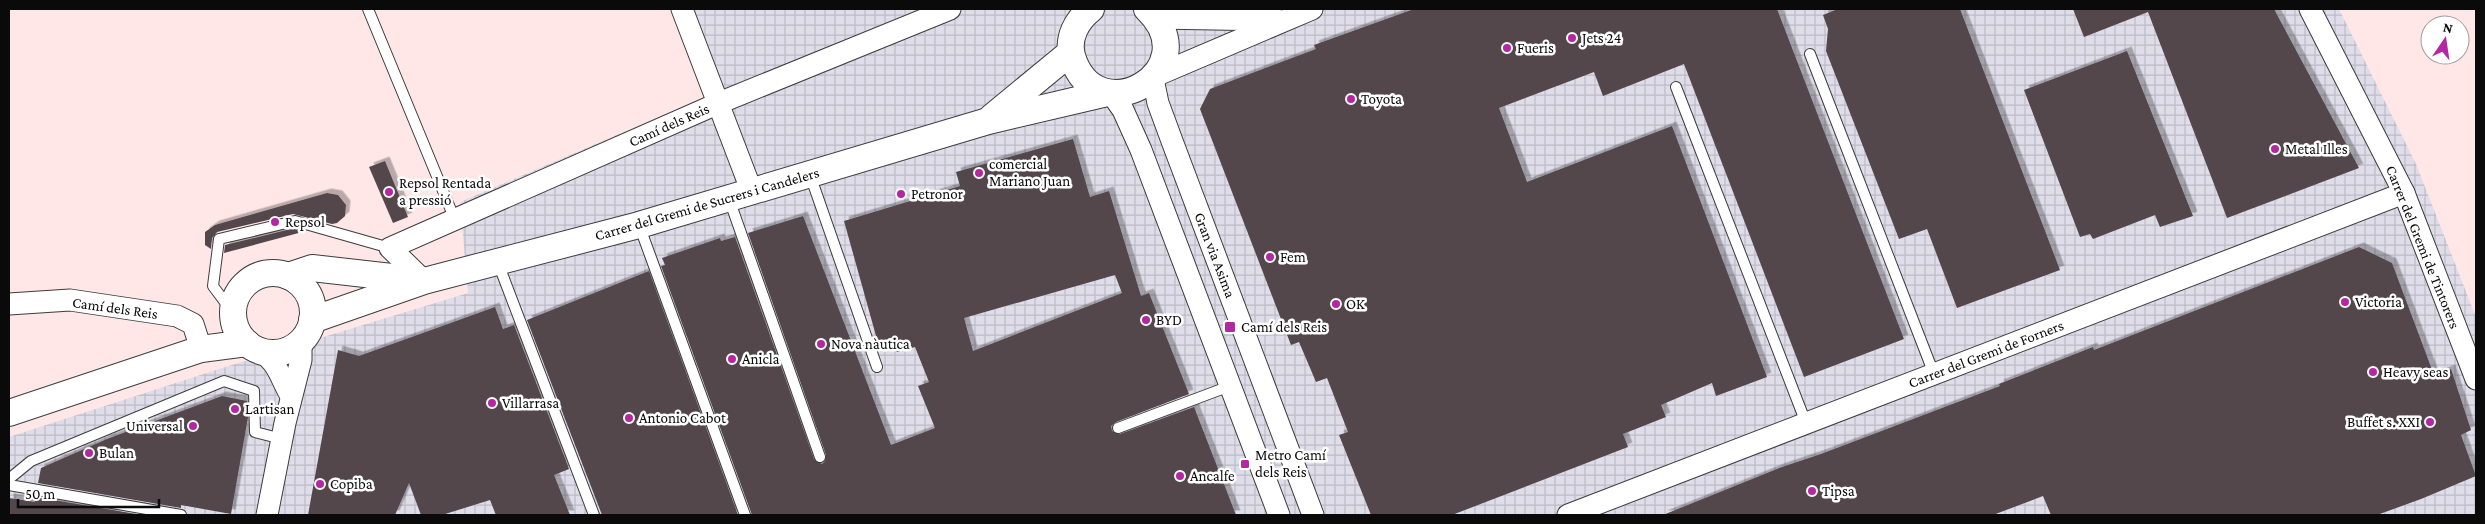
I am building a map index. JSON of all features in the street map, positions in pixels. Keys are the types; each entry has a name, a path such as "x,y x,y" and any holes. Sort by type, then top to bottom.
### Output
{"street":[{"path":"682,9 719,103 740,196"},
{"name":"Camí dels Reis","path":"390,248 719,103 950,9"},
{"path":"1091,9 1076,26 1072,39 1071,52 1075,66 1083,78 1094,87 1109,93 1124,110 1279,515"},
{"path":"1154,77 1282,20 1312,9"},
{"name":"Carrer del Gremi de Tintorers","path":"2310,9 2404,193 2476,379"},
{"path":"1152,14 1282,20"},
{"path":"1152,14 1163,32 1166,48 1163,62 1154,77"},
{"path":"988,121 1071,52"},
{"name":"Carrer del Gremi de Sucrers i Candelers","path":"307,330 424,281 639,225 988,121 1109,93 1134,91 1154,77"},
{"name":"Gran via Asima","path":"1154,77 1158,103 1313,515"},
{"name":"Carrer del Gremi de Forners","path":"1568,515 2404,193"},
{"path":"390,248 424,281"},
{"name":"Carrer del Gremi de Sucrers i Candelers","path":"288,276 312,268 424,281"},
{"path":"267,515 291,396 301,360 312,306 308,293 299,283 288,276 274,273 261,275 249,280 240,290 234,303 233,317 239,335 269,357 276,365 291,396"},
{"name":"Camí dels Reis","path":"9,304 70,300 178,316 193,324 201,349"},
{"path":"201,349 233,317"},
{"path":"9,413 201,349 252,346 268,352 280,352 307,330"}],"lane":[{"path":"368,9 455,220"},
{"path":"1810,54 1934,374"},
{"path":"1676,87 1806,424"},
{"path":"810,174 877,367"},
{"path":"740,196 820,457"},
{"path":"233,317 213,286 219,239 295,221 390,248"},
{"path":"639,225 745,515"},
{"path":"498,262 594,515"},
{"path":"9,479 31,461 224,381 254,391 255,432 282,439"},
{"path":"1118,428 1230,386"},
{"path":"9,485 181,515"}],"shaded area":[{"path":"671,9 2339,9 2416,164 2476,317 2476,515 9,515 9,437 222,368 468,293 460,202 708,96"}],"building":[{"path":"1414,9 1777,9 1904,339 1804,377 1684,64 1603,96 1594,72 1499,108 1527,182 1672,126 1767,377 1716,396 1712,383 1661,405 1666,417 1623,434 1628,447 1452,515 1371,515 1339,435 1348,432 1327,378 1316,382 1299,342 1291,345 1200,109 1210,89 1316,49 1314,45"},
{"path":"1838,9 1960,9 2060,270 1957,308 1927,229 1899,239 1826,51 1828,29 1823,15"},
{"path":"2073,9 2274,9 2359,168 2227,218 2148,12 2084,37"},
{"path":"2127,51 2193,216 2160,227 2155,215 2093,239 2090,234 2080,237 2024,90"},
{"path":"1073,139 1090,197 1109,191 1141,296 1149,293 1189,394 1116,422 1111,426 1112,431 1120,434 1194,407 1236,515 752,515 661,266 665,265 662,258 720,238 721,241 735,237 814,459 822,464 825,461 826,455 748,233 803,216 891,445 935,428 918,386 929,382 915,347 897,352 878,343 844,221 960,186 956,172","holes":["1115,275 1122,293 973,351 964,318"]},
{"name":"Repsol Rentada a pressió","path":"385,161 408,217 393,223 369,167"},
{"path":"327,193 338,195 346,205 345,216 337,223 332,224 293,214 217,232 212,238 211,249 205,245 205,232 215,225"},
{"path":"295,228 306,231 224,253 225,245"},
{"path":"2359,247 2392,263 2434,375 2451,369 2471,430 2461,435 2476,476 2421,499 2377,515 2051,515 2043,496 1993,515 1663,515 1782,467 2000,386 1999,384 2093,347 2094,350"},
{"name":"Antonio Cabot","path":"649,271 738,515 602,515 527,320"},
{"path":"495,307 503,329 514,325 569,469 554,475 570,515 496,515 490,500 442,515 421,515 409,483 395,515 308,515 338,350 359,356"},
{"path":"222,396 247,401 248,417 231,514 181,505 181,508 38,483 41,468 107,439"},
{"path":"36,497 142,515 9,515 9,498 35,502"}],"place":[{"name":"Jets 24","path":"1572,38"},
{"name":"Fueris","path":"1507,48"},
{"name":"Toyota","path":"1351,99"},
{"name":"Metal Illes","path":"2275,149"},
{"name":"comercial Mariano Juan","path":"979,173"},
{"name":"Repsol Rentada a pressió","path":"389,192"},
{"name":"Petronor","path":"901,194"},
{"name":"Repsol","path":"275,222"},
{"name":"Fem","path":"1270,257"},
{"name":"Victoria","path":"2345,302"},
{"name":"OK","path":"1336,304"},
{"name":"BYD","path":"1146,320"},
{"name":"Camí dels Reis","path":"1230,327"},
{"name":"Nova nàutica","path":"821,344"},
{"name":"Anicla","path":"732,359"},
{"name":"Heavy seas","path":"2373,372"},
{"name":"Villarrasa","path":"492,403"},
{"name":"Lartisan","path":"235,409"},
{"name":"Antonio Cabot","path":"629,418"},
{"name":"Buffet s. XXI","path":"2430,422"},
{"name":"Universal","path":"193,426"},
{"name":"Bulan","path":"89,453"},
{"name":"Metro Camí dels Reis","path":"1245,464"},
{"name":"Ancalfe","path":"1180,476"},
{"name":"Copiba","path":"320,484"},
{"name":"Tipsa","path":"1812,491"}]}
